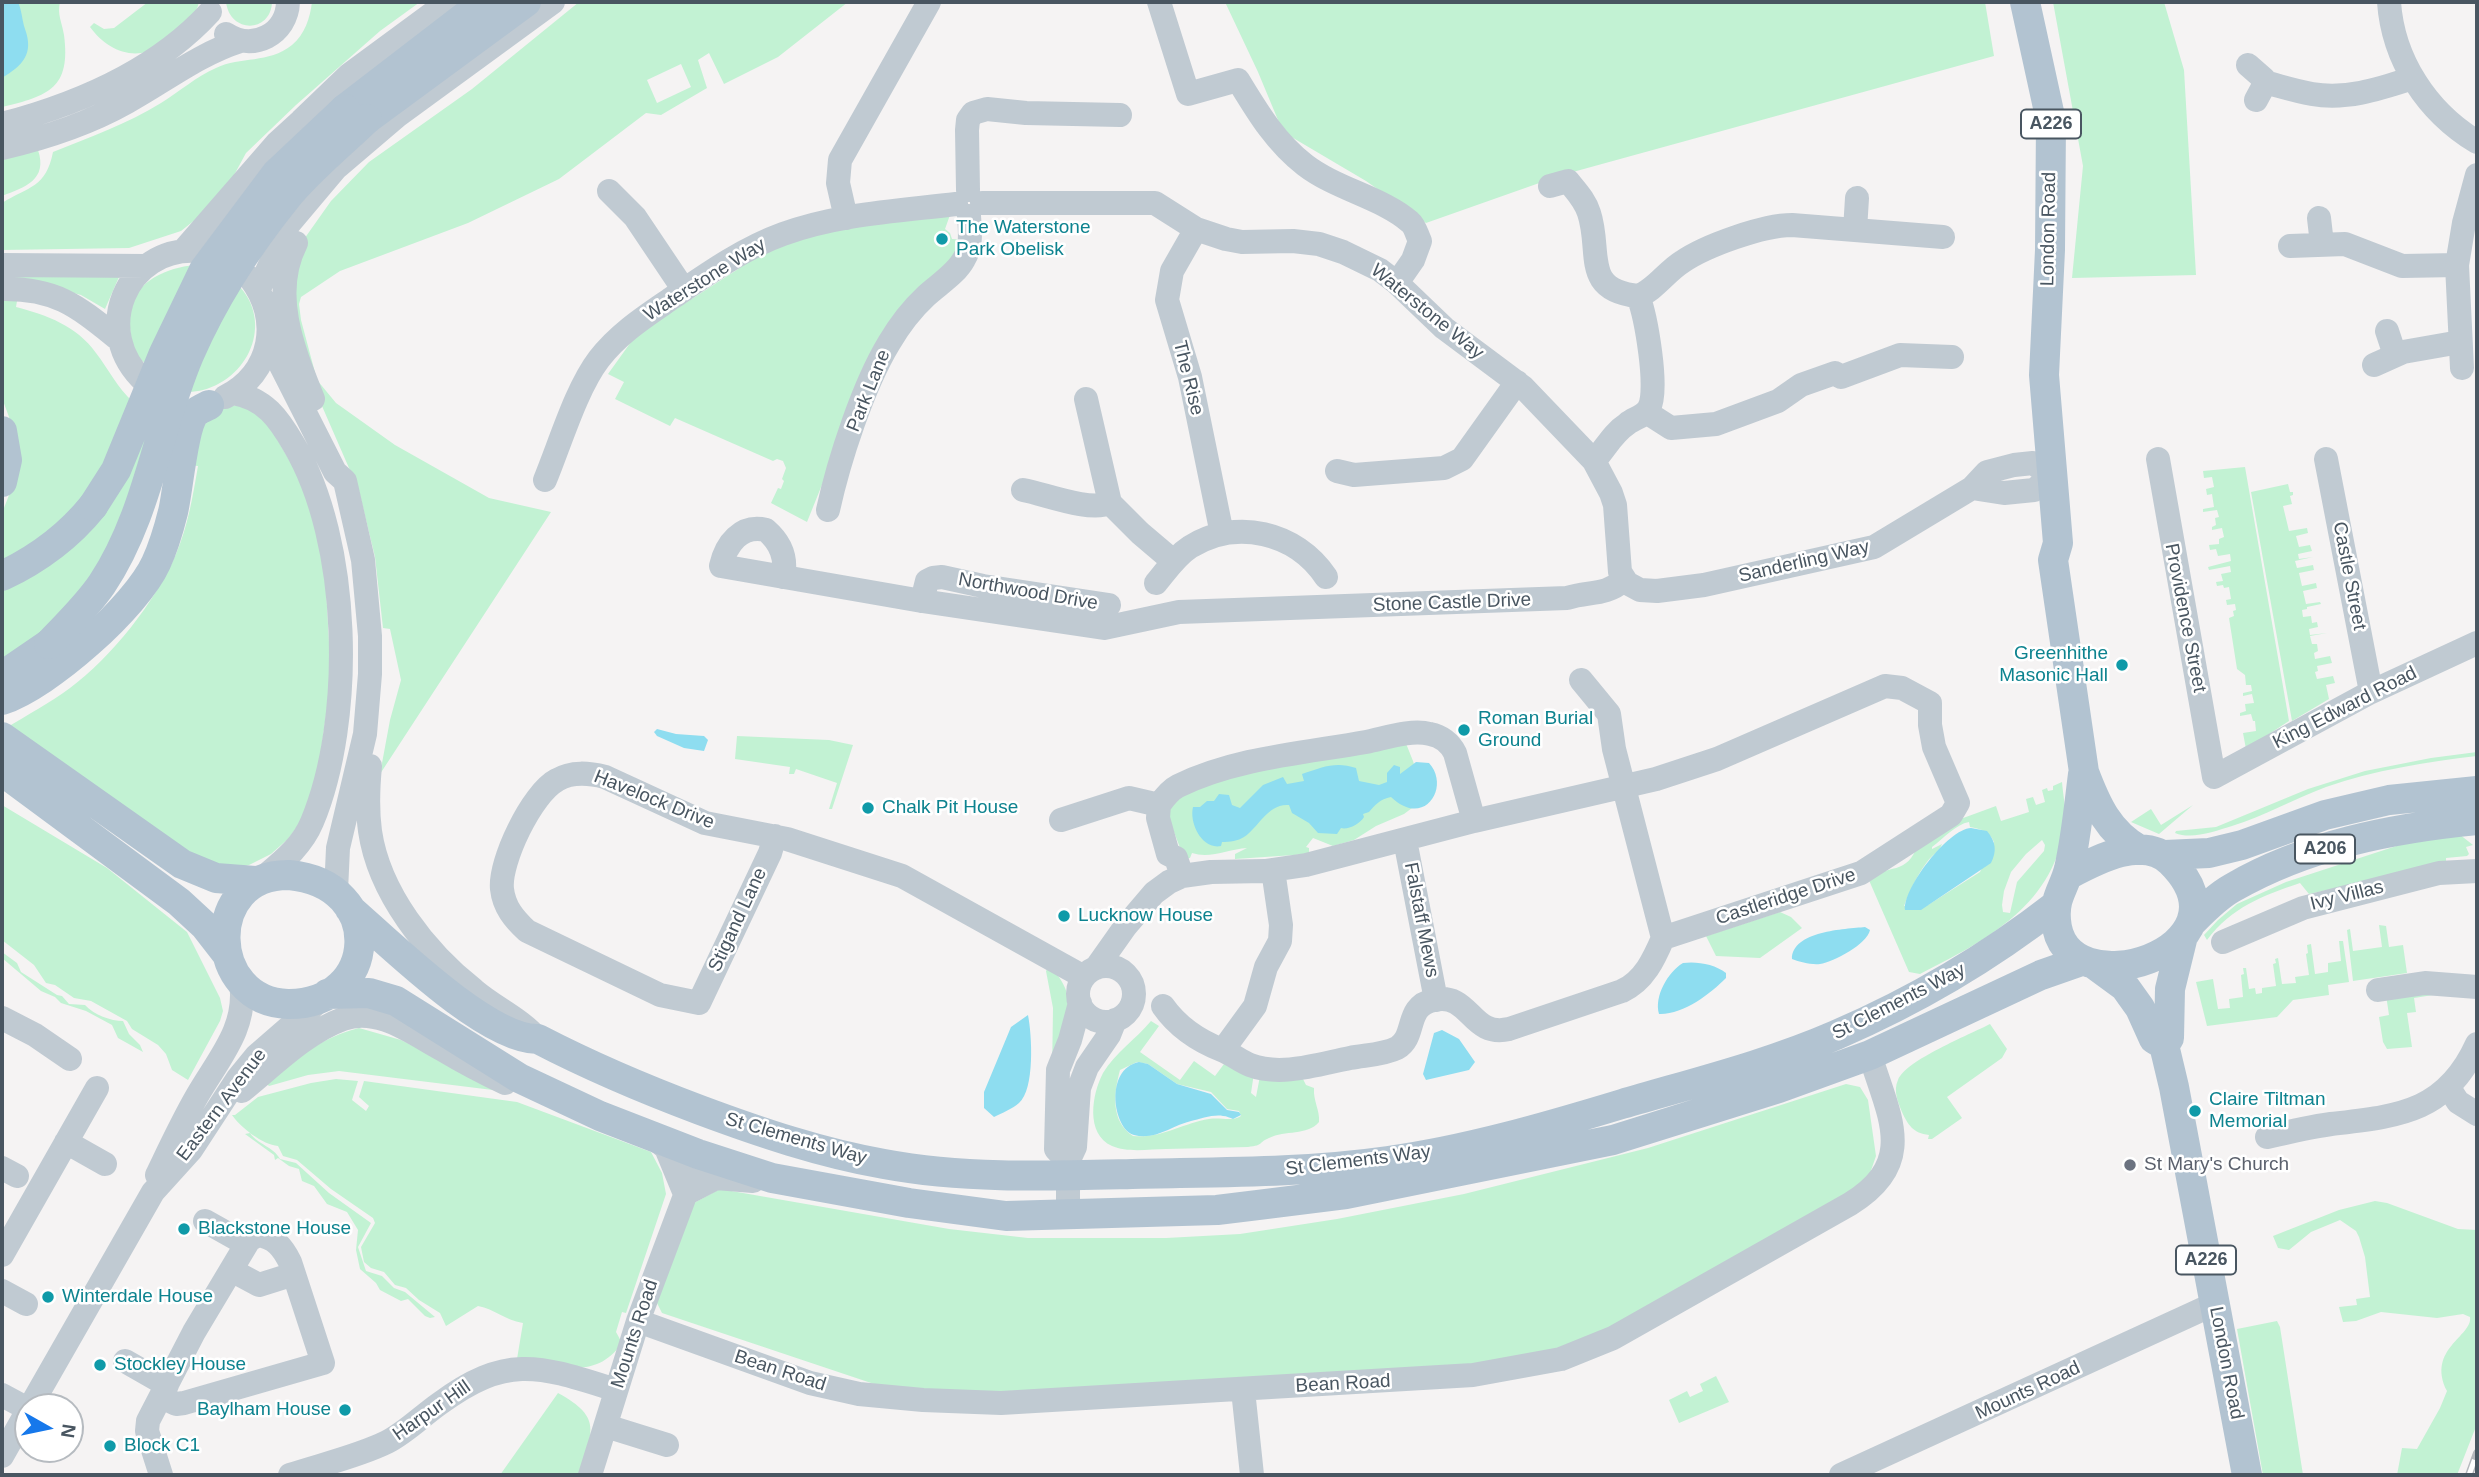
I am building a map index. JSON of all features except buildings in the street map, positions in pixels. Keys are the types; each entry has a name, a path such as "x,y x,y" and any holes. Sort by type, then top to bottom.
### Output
{"main road":[{"path":"2,676 49,644 101,586 145,489 188,356 223,287 288,196 356,114 484,2"},
{"path":"2,576 48,550 78,524 93,506 116,470 164,353 204,270 276,174 356,114 526,2"},
{"name":"London Road","path":"2025,2 2051,121 2050,250 2040,476 2058,543 2053,560 2084,772 2095,803 2109,824 2125,841 2152,852"},
{"path":"2,700 45,675 78,651 131,600 155,564 173,513 188,430 194,413 209,400"},
{"path":"2,431 7,460 2,482"},
{"path":"2,737 182,863 213,877 303,877 343,900 359,938 357,959 348,978 327,994 300,1003 278,1003 254,993 241,982 226,953 205,926 179,902 2,771"},
{"name":"London Road","path":"2068,875 2084,772"},
{"name":"A206","path":"2152,852 2209,853 2242,845 2325,815 2389,800 2477,791"},
{"name":"A206","path":"2186,932 2231,889 2294,859 2390,831 2477,820"},
{"path":"2152,852 2182,872 2190,884 2194,902 2186,932 2162,953 2130,965 2113,967 2088,963 2063,941 2056,924 2056,905 2060,889 2068,875 2101,857 2152,852"},
{"path":"226,953 226,929 230,911 244,890 259,879"},
{"name":"St Clements Way","path":"343,900 415,968 461,1003 524,1040 538,1039 621,1078 727,1121 819,1150 879,1163 974,1174 1068,1169 1234,1173 1367,1164 1423,1155 1548,1126 1737,1070 1835,1036 1960,973 2015,937 2056,905"},
{"name":"London Road","path":"2186,932 2170,989 2169,1038 2164,1045 2247,1475"},
{"name":"London Road","path":"2088,963 2124,987 2140,1008 2154,1039 2164,1045"},
{"name":"St Clements Way","path":"327,994 369,993 396,1001 537,1086 649,1135 772,1178 909,1203 1006,1216 1068,1215 1217,1210 1360,1191 1613,1140 1779,1088 1870,1055 2041,975 2088,963"},
{"name":"St Clements Way","path":"621,1078 648,1106 696,1126 698,1154"}],"street":[{"path":"2,148 38,140 86,123 214,50 240,41 265,39 283,22 288,2"},
{"path":"117,338 117,319 122,300 146,266 160,256 195,251 278,142 349,75 448,2"},
{"path":"345,481 335,472 269,342 266,306 252,280 288,225 336,168 397,116 552,2"},
{"path":"845,218 838,183 840,160 929,2"},
{"path":"1159,2 1188,94 1237,79 1281,144 1305,165 1334,184 1387,207 1412,223 1420,241 1413,260 1397,283"},
{"path":"2395,2 2394,33 2413,78 2438,112 2459,131 2477,142"},
{"path":"2,124 58,107 148,64 185,37 210,7 221,30 240,41"},
{"path":"2256,82 2334,96 2371,92 2413,78"},
{"name":"Park Lane","path":"828,510 834,481 875,370 890,341 923,299 956,270 965,258 969,246 967,130 968,120 973,113 987,109 1026,113 1120,115"},
{"path":"336,168 318,209 292,252 284,278 284,298 299,362 345,481 363,559 370,620 370,674 365,734 338,848 343,900"},
{"path":"2462,368 2460,342 2467,292 2457,265 2464,223 2477,175"},
{"path":"1550,186 1568,181 1587,206 1593,228 1597,273 1603,282 1616,291 1638,296 1684,260 1754,232 1786,225 1942,237"},
{"path":"609,191 635,217 684,290"},
{"path":"1855,230 1857,198"},
{"name":"Waterstone Way","path":"545,480 583,386 598,360 635,323 742,253 782,234 845,218 969,203 1155,203 1196,229 1240,242 1293,241 1331,247 1373,266 1397,283 1450,332 1517,382 1594,461 1615,505 1619,565 1625,580"},
{"path":"2319,218 2322,244"},
{"name":"The Rise","path":"1196,229 1171,271 1167,300 1190,377 1222,534"},
{"path":"2290,246 2351,245 2389,263 2405,266 2457,265"},
{"path":"2,265 146,266"},
{"path":"2,289 33,290 66,300 91,316 117,338 131,367 145,382"},
{"path":"1594,461 1623,427 1646,412 1651,400 1647,323 1638,296"},
{"path":"209,400 249,382 261,364 269,342"},
{"path":"2385,350 2460,342"},
{"path":"1646,412 1664,425 1674,428 1716,424 1778,401 1801,385 1835,373 1841,377 1904,355 1952,357"},
{"path":"1337,471 1354,475 1444,468 1454,464 1462,459 1517,382"},
{"path":"209,400 250,397 266,406 281,423 305,464 324,516 340,613 339,694 331,751 320,799 309,829 296,848 259,879"},
{"path":"1086,399 1110,503 1148,541 1173,561"},
{"name":"Providence Street","path":"2158,459 2214,778"},
{"name":"Castle Street","path":"2326,459 2371,692"},
{"name":"Sanderling Way","path":"1625,580 1635,588 1646,591 1692,587 1874,547 1972,488 2004,493 2040,476"},
{"path":"1023,490 1072,502 1100,506 1110,503"},
{"path":"1156,583 1173,561 1196,544 1222,534 1259,533 1281,539 1309,556 1326,577"},
{"name":"Stone Castle Drive","path":"783,577 1104,628 1178,612 1532,601 1604,593 1625,580"},
{"name":"Northwood Drive","path":"922,601 928,580 940,577 1109,605"},
{"name":"King Edward Road","path":"2214,778 2371,692 2477,643"},
{"path":"1163,1006 1175,1020 1200,1040 1249,1065 1278,1070 1398,1047 1403,1043 1417,1009 1427,1002 1447,1000 1460,1004 1486,1029 1509,1029 1634,986 1652,962 1663,937 1623,787 1607,710 1581,680"},
{"name":"Castleridge Drive","path":"1068,1169 1056,1149 1057,1080 1080,1003 1078,989 1158,889 1182,876 1205,872 1273,870 1325,861 1474,821 1623,787 1707,763 1891,685 1930,703 1930,727 1934,747 1958,801 1954,811 1945,820 1861,873 1663,937"},
{"path":"1182,876 1176,858 1168,854 1158,818 1158,805 1177,787 1236,766 1423,733 1437,736 1454,750 1474,821"},
{"path":"365,734 370,758 368,796 371,837 394,899 423,939 454,972 484,998 522,1022 538,1039"},
{"name":"Havelock Drive","path":"699,1003 660,995 527,931 514,920 506,907 502,888 503,870 540,794 556,780 589,773 605,777 699,821 775,836 902,876 1090,972"},
{"path":"1061,820 1129,798 1158,805"},
{"name":"Stigand Lane","path":"699,1003 770,853 775,836"},
{"name":"Falstaff Mews","path":"1405,840 1436,1000"},
{"path":"1223,1050 1255,1006 1266,967 1280,941 1281,921 1273,870"},
{"name":"Ivy Villas","path":"2223,942 2303,908 2439,873 2477,871"},
{"name":"Castleridge Drive","path":"1068,1215 1068,1169 1075,1147 1081,1082 1115,1020 1128,1012 1132,1005 1134,990 1131,983 1130,928 1138,914"},
{"path":"1090,972 1113,967 1121,970 1131,983"},
{"name":"Eastern Avenue","path":"153,1192 154,1180 183,1121 234,1037 242,1006 241,982"},
{"path":"2378,990 2426,983 2477,987"},
{"name":"Eastern Avenue","path":"38,1393 153,1192 191,1150 238,1078 256,1056 327,994"},
{"path":"1080,1003 1090,1017 1107,1022 1115,1020"},
{"path":"217,1110 316,1033 339,1020 359,1016 379,1018 398,1025 509,1085 537,1086"},
{"path":"2,1018 35,1035 70,1059"},
{"path":"2267,1137 2327,1125 2384,1119 2415,1109 2449,1088 2462,1072 2477,1044"},
{"name":"Bean Road","path":"638,1321 793,1377 859,1394 923,1400 1001,1403 1243,1390 1473,1375 1561,1359 1613,1338 1850,1204 1877,1184 1886,1171 1895,1144 1870,1055"},
{"path":"2,1255 97,1087"},
{"path":"2449,1088 2475,1122"},
{"path":"649,1135 666,1148 685,1194 716,1178 746,1182 772,1178"},
{"path":"66,1142 105,1164"},
{"name":"Mounts Road","path":"590,1475 638,1321 698,1154"},
{"path":"205,1221 246,1244"},
{"path":"125,1361 164,1391 176,1404 323,1363 284,1250 273,1239 265,1236 255,1236 246,1244 194,1332 164,1391 147,1428 161,1475"},
{"path":"231,1269 259,1285 294,1274"},
{"path":"2,1290 26,1304"},
{"name":"Mounts Road","path":"1841,1475 2214,1304"},
{"name":"Harpur Hill","path":"290,1475 388,1442 442,1402 482,1377 518,1367 566,1375 616,1390"},
{"path":"1243,1390 1252,1475"},
{"path":"606,1426 667,1445"},
{"name":"Eastern Avenue","path":"2,1456 14,1435"},
{"path":"2,1470 10,1475"}],"green space":[{"path":"2,2 60,2 59,15 65,53 64,67 53,87 32,99 2,107"},
{"path":"148,2 199,2 187,22 161,45 149,51 121,51 104,42 90,27 94,23 104,29 114,28"},
{"path":"226,2 272,2 265,20 250,26 235,20"},
{"path":"312,2 420,2 380,31 296,105 246,153 226,190 205,212 181,231 129,248 2,250 2,203 41,179 50,164 53,152 135,117 225,64 283,51 297,41 304,31"},
{"path":"579,2 848,2 778,57 724,84 709,53 698,60 707,88 661,115 646,113 559,179 468,223 340,271 301,297 301,320 317,380 336,403 395,445 489,498 551,512 380,774 401,680 390,629 383,628 375,557 359,491 315,390 290,313 302,242 331,201 369,162 472,89","holes":["681,64 691,87 657,103 647,80"]},
{"path":"1225,2 1985,2 1994,56 1562,175 1426,223 1366,181 1283,132"},
{"path":"2053,2 2164,2 2184,70 2196,275 2072,278 2083,166"},
{"path":"38,150 40,169 37,175 26,185 2,196 2,158"},
{"path":"950,215 945,229 952,239 964,240 964,247 873,358 807,522 771,503 784,481 782,479 786,468 783,461 773,461 675,418 670,426 615,399 624,382 608,374 636,335 769,249 840,227"},
{"path":"194,265 220,273 234,281 246,295 253,311 255,328 245,359 234,373 203,390 186,392 166,383 132,351 130,311 138,291 154,278 174,269"},
{"path":"2,274 119,277 105,309 81,295"},
{"path":"2,301 17,301 16,307 50,318 71,329 96,353 133,402 100,475 76,511 2,565 2,513 11,490 14,438 2,398"},
{"path":"225,405 241,406 262,413 306,489 325,570 331,678 319,766 302,820 288,839 271,854 249,865 228,870 204,863 6,728 55,699 86,676 116,645 157,591 180,543 187,521 198,466 187,465 193,436"},
{"path":"149,421 156,424 129,507 83,594 2,668 2,588"},
{"path":"2245,467 2289,721 2246,749 2243,733 2256,731 2255,721 2251,714 2240,716 2240,713 2246,711 2245,704 2254,703 2252,694 2243,696 2243,693 2252,691 2251,685 2246,685 2245,675 2237,669 2229,618 2234,616 2235,604 2227,605 2226,600 2231,599 2229,587 2217,586 2216,582 2223,581 2221,574 2231,572 2230,566 2209,570 2208,567 2231,561 2230,554 2218,556 2216,549 2210,550 2209,545 2219,544 2219,539 2224,537 2222,528 2212,530 2216,525 2215,518 2219,517 2217,510 2203,512 2203,509 2214,507 2212,494 2207,495 2206,489 2214,487 2212,477 2204,478 2203,471"},
{"path":"2288,484 2290,492 2293,492 2290,496 2292,504 2283,506 2289,531 2307,528 2308,533 2296,536 2299,547 2310,545 2312,551 2298,554 2299,559 2313,557 2295,561 2297,568 2313,565 2314,570 2299,573 2302,586 2316,583 2317,588 2303,591 2306,604 2321,604 2302,610 2303,617 2311,616 2312,623 2317,622 2318,627 2309,629 2310,635 2327,633 2310,636 2312,644 2317,644 2315,659 2330,656 2332,663 2317,666 2318,671 2315,672 2317,679 2333,676 2335,683 2326,685 2329,699 2292,721 2251,492"},
{"path":"737,736 829,740 853,745 832,809 829,809 837,783 796,769 794,774 789,774 790,767 735,759"},
{"path":"1405,741 1424,799 1404,814 1376,826 1354,840 1333,846 1313,838 1306,847 1309,848 1309,854 1235,859 1235,854 1247,848 1213,854 1192,853 1190,858 1185,859 1166,811 1201,779"},
{"path":"2477,752 2477,756 2401,767 2344,781 2244,822 2211,832 2189,836 2175,833 2216,827 2308,789 2365,771"},
{"path":"2062,782 2065,820 2059,849 2048,875 2033,897 2015,916 1970,947 1920,974 1909,972 1868,878 1903,865 1917,845 1955,821 1996,806 2001,821 2029,812 2026,799 2033,797 2036,805 2045,802 2042,790 2053,790 2053,786","holes":["1969,822 1970,827 1984,831 1994,842 1980,872 1928,905 1904,906 1920,872 1942,844 1932,847 1954,829","2042,840 2044,851 2017,882 2010,913 2003,912 2004,891 2011,872"]},
{"path":"2,805 107,868 187,932 220,998 223,1011 188,1080 172,1070 166,1054 158,1045 132,1029 127,1021 91,1001 74,998 55,985 46,983 34,965 2,940"},
{"path":"2193,805 2159,834 2131,822 2151,809 2161,825"},
{"path":"2459,834 2473,845 2466,847 2469,854 2467,856 2446,858 2446,864 2309,894 2300,883 2237,911 2207,940 2204,935 2237,904 2286,882 2424,837"},
{"path":"1780,912 1791,917 1802,928 1760,958 1716,956 1706,936"},
{"path":"2379,925 2386,926 2389,947 2403,945 2407,973 2353,981 2347,930 2350,929 2353,951 2382,947"},
{"path":"2339,941 2343,941 2349,982 2328,985 2329,995 2293,1000 2277,1017 2207,1026 2196,982 2213,979 2218,1009 2230,1008 2229,999 2243,997 2243,968 2246,968 2249,989 2255,988 2256,994 2262,993 2262,988 2276,986 2273,964 2276,963 2275,959 2278,958 2282,984 2296,983 2295,977 2309,975 2307,945 2311,944 2315,974 2328,972 2328,963 2341,961"},
{"path":"2,952 17,963 21,972 62,996 69,1004 85,1005 103,1017 123,1021 143,1052 118,1038 112,1025 86,1011 61,1003 41,991 2,958"},
{"path":"1049,966 1060,979 1069,1004 1066,1031 1052,1074 1053,1008 1046,971"},
{"path":"2386,995 2433,995 2414,998 2416,1012 2407,1013 2412,1047 2387,1049 2383,1042 2379,1017 2389,1015"},
{"path":"1151,1021 1159,1026 1140,1052 1180,1080 1194,1061 1215,1076 1227,1060 1254,1073 1251,1093 1256,1097 1260,1076 1301,1075 1306,1085 1314,1088 1319,1122 1308,1129 1275,1136 1259,1145 1248,1147 1139,1150 1112,1146 1103,1140 1094,1123 1094,1102 1099,1082 1108,1066","holes":["1137,1062 1148,1064 1177,1084 1211,1092 1227,1109 1239,1111 1241,1116 1234,1119 1209,1119 1162,1133 1133,1136 1120,1123 1117,1115 1115,1097 1118,1079 1120,1070"]},
{"path":"1990,1024 2007,1049 2002,1058 1947,1097 1962,1118 1932,1139 1928,1139 1929,1135 1915,1130 1904,1117 1897,1096 1898,1080 1903,1072 1925,1056"},
{"path":"359,1028 401,1040 509,1092 339,1071 308,1075 269,1086 264,1081 321,1043"},
{"path":"336,1079 358,1081 352,1100 366,1111 369,1106 359,1097 364,1081 517,1102 651,1152 662,1173 666,1194 626,1313 622,1312 616,1332 622,1343 611,1355 600,1363 574,1368 517,1359 523,1323 478,1306 446,1326 440,1313 406,1288 395,1285 384,1272 371,1268 364,1262 361,1247 375,1223 373,1218 331,1189 297,1160 283,1156 278,1146 252,1135 232,1115 258,1097"},
{"path":"1846,1084 1860,1087 1868,1100 1876,1156 1867,1182 1575,1348 1480,1368 989,1392 895,1391 662,1313 656,1301 690,1205 720,1189 949,1229 1028,1238 1166,1238 1240,1234 1337,1219 1464,1194 1648,1148"},
{"path":"250,1133 280,1159 296,1163 329,1193 371,1223 358,1247 366,1271 382,1276 394,1288 405,1292 435,1317 425,1316 408,1299 401,1301 380,1290 360,1269 356,1250 358,1230 347,1212 327,1204 314,1186 302,1181 299,1169 278,1158 275,1160 274,1155 245,1134"},
{"path":"2375,1201 2458,1229 2477,1230 2477,1424 2457,1475 2397,1475 2402,1448 2417,1449 2440,1408 2447,1391 2442,1377 2442,1364 2452,1345 2465,1331 2470,1317 2463,1314 2437,1318 2381,1312 2356,1321 2343,1322 2339,1307 2357,1305 2356,1299 2370,1297 2365,1257 2356,1231 2340,1220 2311,1232 2289,1250 2278,1248 2273,1236 2339,1210"},
{"path":"2277,1321 2303,1475 2263,1475 2237,1329"},
{"path":"1716,1376 1729,1402 1679,1423 1669,1400 1687,1391 1690,1397 1703,1391 1700,1384"},
{"path":"558,1393 573,1402 588,1419 590,1437 580,1475 500,1475"}],"water":[{"path":"2,2 18,2 28,45 25,58 2,78"},
{"path":"657,729 676,734 704,736 708,740 704,751 684,748 657,736 654,732"},
{"path":"1416,762 1429,763 1435,773 1437,783 1431,801 1414,809 1403,806 1391,797 1387,798 1363,814 1364,817 1357,824 1341,828 1337,834 1318,833 1309,823 1292,813 1289,805 1275,808 1244,837 1222,842 1221,846 1208,844 1203,840 1193,820 1193,807 1214,801 1219,794 1229,795 1232,805 1240,808 1263,785 1283,777 1287,784 1304,781 1302,774 1323,767 1342,765 1356,768 1359,781 1379,785 1387,782 1387,773 1394,765 1400,767 1400,774"},
{"path":"1971,828 1987,831 1992,839 1995,851 1991,863 1921,910 1905,910 1911,888 1929,861 1951,838"},
{"path":"1865,927 1870,930 1863,941 1833,960 1817,964 1792,959 1794,950 1810,937"},
{"path":"1683,963 1711,965 1726,973 1726,978 1704,997 1687,1007 1659,1014 1660,992 1672,972"},
{"path":"1028,1015 1031,1048 1028,1086 1019,1103 994,1117 984,1108 984,1092 1011,1027"},
{"path":"1442,1030 1459,1039 1475,1062 1469,1070 1426,1080 1423,1074 1434,1033"},
{"path":"1139,1062 1148,1064 1177,1084 1211,1094 1227,1110 1239,1112 1241,1115 1233,1119 1211,1116 1149,1136 1134,1135 1121,1122 1117,1111 1116,1087 1120,1076 1128,1067"}],"railway":[{"path":"2469,1475 2477,1453"}],"place":[{"name":"The Waterstone Park Obelisk","path":"942,239"},
{"name":"Greenhithe Masonic Hall","path":"2122,665"},
{"name":"Roman Burial Ground","path":"1464,730"},
{"name":"Chalk Pit House","path":"868,808"},
{"name":"Lucknow House","path":"1064,916"},
{"name":"Claire Tiltman Memorial","path":"2195,1111"},
{"name":"St Mary's Church","path":"2130,1165"},
{"name":"Blackstone House","path":"184,1229"},
{"name":"Winterdale House","path":"48,1297"},
{"name":"Stockley House","path":"100,1365"},
{"name":"Baylham House","path":"345,1410"},
{"name":"Block C1","path":"110,1446"}]}
